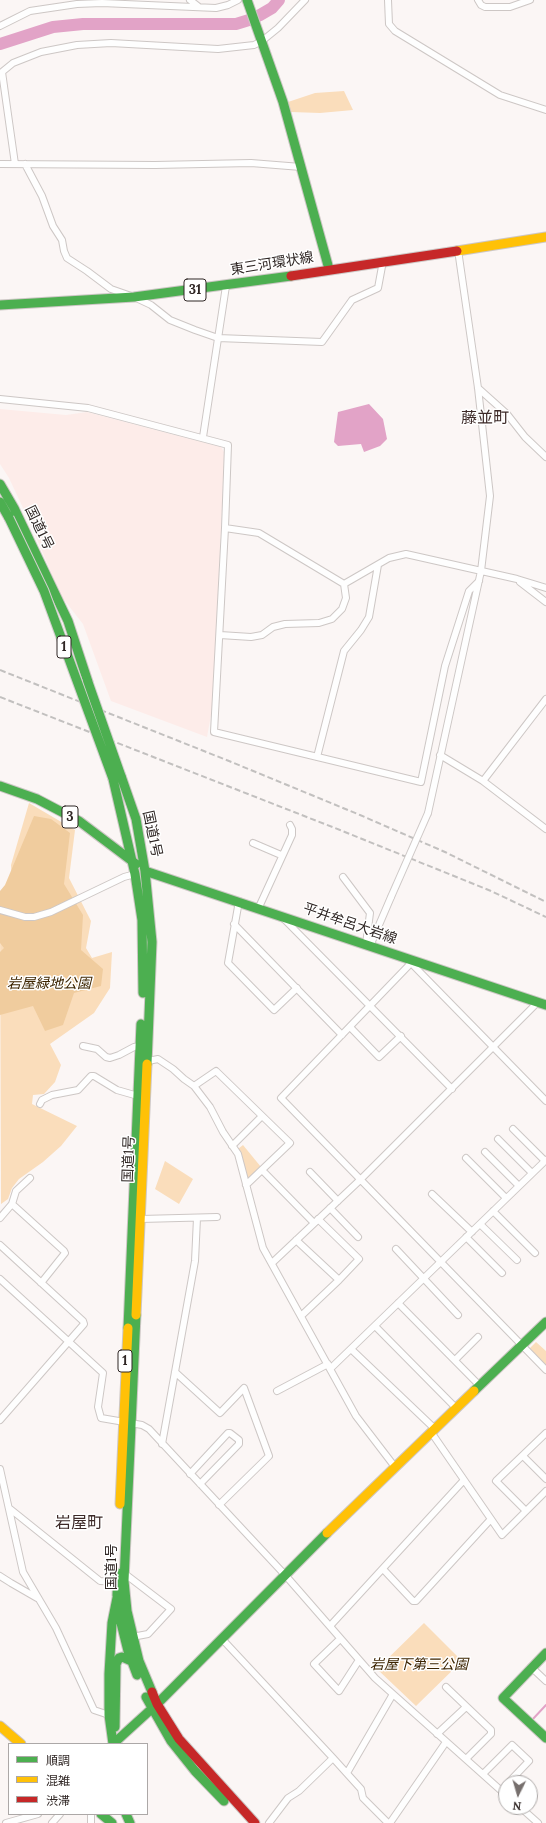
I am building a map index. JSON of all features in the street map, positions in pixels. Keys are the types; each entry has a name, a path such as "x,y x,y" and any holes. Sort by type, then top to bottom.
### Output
{"main road":[{"path":"247,0 283,102 329,269"},
{"name":"東三河環状線","path":"0,305 134,297 226,286 329,269 546,237"},
{"name":"国道1号","path":"0,484 14,508 68,621 117,777 142,920 143,983 127,1423 125,1574 127,1611 132,1637 155,1707 179,1739 255,1823"},
{"name":"国道1号","path":"0,502 44,591 117,777 136,819 145,871 152,942 141,1219 117,1582 117,1595 124,1638 131,1661 171,1741 195,1771 245,1823"},
{"name":"3","path":"0,786 36,799 79,822 145,871"},
{"name":"平井牟呂大岩線","path":"145,871 259,907 413,962 542,1004"},
{"path":"114,1743 155,1707 328,1532 546,1322"},
{"path":"113,1743 109,1715 111,1636 117,1595"},
{"path":"546,1653 503,1698 546,1738"},
{"path":"113,1743 115,1733 116,1664 119,1658 122,1657 131,1661"},
{"path":"0,1726 20,1743"},
{"path":"102,1815 112,1823"}],"street":[{"path":"190,0 199,7"},
{"path":"0,26 30,11 76,4 102,3 216,8 238,0"},
{"path":"15,164 2,72 13,63 41,52 77,45 111,43 218,49 254,45 278,28 303,0"},
{"path":"388,0 389,24 395,31 500,95 546,110"},
{"path":"478,0 481,5 485,7 510,6 530,0"},
{"path":"0,164 155,165 251,163 301,167"},
{"path":"25,164 42,196 53,226 62,240 67,258 111,289 151,305 170,320 218,338 322,342 352,300 378,288 389,260"},
{"path":"368,945 428,813 481,571 490,496 478,388 458,250"},
{"path":"203,437 226,286"},
{"path":"478,388 507,414 525,436 546,457"},
{"path":"0,399 88,408 203,437 228,445 220,635 214,732 421,782 445,666 469,590 479,581"},
{"path":"224,528 259,533 344,584"},
{"path":"344,584 389,558 406,554 546,588"},
{"path":"317,757 344,651 361,630 369,617 378,565"},
{"path":"517,580 546,602"},
{"path":"220,635 251,637 262,635 273,627 285,624 320,623 332,619 342,609 346,598 344,584"},
{"path":"483,781 546,699"},
{"path":"440,755 483,781 546,829"},
{"path":"259,907 281,855 292,835 290,825"},
{"path":"252,843 281,855"},
{"path":"0,910 25,917 51,912 85,897 107,884 135,874"},
{"path":"343,877 370,913 368,945"},
{"path":"239,901 228,963 274,1010 297,988"},
{"path":"281,915 452,1089"},
{"path":"234,924 342,1035"},
{"path":"546,1101 413,962 281,1098 546,1370"},
{"path":"272,1263 360,1180 494,1048 542,1004"},
{"path":"350,1027 379,1057 401,1036"},
{"path":"83,1046 97,1049 106,1057 110,1058 134,1047 140,1046"},
{"path":"148,1061 158,1059 194,1086 210,1107 238,1154 263,1248 356,1416 395,1467"},
{"path":"194,1086 216,1071 290,1143 246,1185"},
{"path":"40,1104 42,1100 52,1095 78,1090 91,1076 94,1076 117,1090 138,1096"},
{"path":"232,1146 262,1116"},
{"path":"277,1391 329,1366 351,1349 545,1161 513,1129"},
{"path":"498,1139 532,1173"},
{"path":"485,1152 519,1186"},
{"path":"466,1158 506,1198"},
{"path":"262,1170 359,1259 301,1316"},
{"path":"310,1172 338,1201"},
{"path":"0,1218 12,1204 16,1192 30,1178"},
{"path":"432,1194 472,1232"},
{"path":"12,1204 65,1253 41,1283"},
{"path":"330,1208 358,1237"},
{"path":"493,1212 535,1253"},
{"path":"141,1219 217,1217"},
{"path":"162,1444 194,1261 197,1218"},
{"path":"480,1224 517,1260"},
{"path":"466,1237 502,1273"},
{"path":"296,1240 339,1280"},
{"path":"0,1245 83,1321 84,1324 0,1420"},
{"path":"396,1249 458,1315"},
{"path":"0,1279 103,1373 98,1407 101,1418 142,1425 149,1429 286,1576 359,1660 393,1694 498,1788"},
{"path":"398,1303 480,1386"},
{"path":"375,1326 456,1408"},
{"path":"455,1360 478,1337"},
{"path":"351,1349 433,1431 464,1480 502,1535 546,1491"},
{"path":"175,1372 220,1413 244,1388 269,1456 219,1505"},
{"path":"190,1474 228,1433 239,1440 238,1444 200,1484"},
{"path":"526,1511 496,1481 546,1433"},
{"path":"523,1456 546,1479"},
{"path":"0,1469 21,1566 37,1598 56,1628 94,1710 109,1715"},
{"path":"330,1626 464,1480"},
{"path":"541,1496 546,1501"},
{"path":"9,1508 100,1582 117,1582"},
{"path":"383,1569 413,1601 416,1601 491,1519"},
{"path":"125,1574 171,1609 148,1634 132,1637"},
{"path":"0,1576 37,1598"},
{"path":"340,1639 314,1664 339,1691 359,1660"},
{"path":"222,1640 361,1788 363,1798 389,1823 446,1742"},
{"path":"531,1667 546,1681"},
{"path":"446,1687 492,1730 491,1734 466,1759"},
{"path":"347,1773 393,1694"},
{"path":"437,1734 466,1707"},
{"path":"483,1774 512,1746 529,1761 516,1775"},
{"path":"269,1823 288,1798 298,1791 333,1758"},
{"path":"6,1823 34,1815"},
{"path":"52,1823 59,1815"},
{"path":"529,1815 538,1823"}],"shaded area":[{"path":"369,404 383,419 387,439 380,446 364,452 361,444 338,446 334,442 338,412"},
{"path":"0,409 66,415 87,412 221,447 224,452 215,693 207,737 111,701 83,624 61,596 31,525 9,478 0,464"}],"green space":[{"path":"344,91 353,110 320,113 291,112 288,102 315,93"},
{"name":"岩屋緑地公園","path":"29,803 75,830 69,878 91,921 86,948 92,958 112,952 110,988 94,1013 50,1044 61,1065 55,1082 44,1094 33,1095 32,1104 77,1126 61,1146 43,1162 19,1179 12,1188 8,1199 1,1204 0,906 12,886 11,865"},
{"path":"34,816 51,819 70,833 64,884 83,915 81,950 103,969 101,986 74,993 63,1025 45,1031 33,1006 0,1015 0,952 4,948 0,943 0,891 5,885"},
{"path":"243,1145 261,1167 247,1181 238,1149"},
{"path":"165,1161 193,1179 179,1204 155,1189"},
{"path":"536,1342 546,1351 546,1366 529,1349"},
{"name":"岩屋下第三公園","path":"424,1623 462,1661 416,1706 377,1669"}],"waterway":[{"path":"0,44 53,27 83,24 236,24 260,15 272,8 279,0"},
{"path":"532,1720 546,1705"}],"railway":[{"path":"0,670 360,815 445,852 546,902"},
{"path":"0,697 340,830 491,891 546,917"}],"traffic: fast":[{"path":"247,0 283,102 329,269"},
{"path":"0,305 134,297 291,276"},
{"path":"0,484 14,508 68,621 88,682"},
{"path":"0,502 9,518"},
{"path":"9,518 44,591 113,779"},
{"path":"88,682 121,776"},
{"path":"121,776 136,819 145,871 152,942 147,1064"},
{"path":"113,779 135,874 142,920 143,993"},
{"path":"0,786 37,799 79,821 136,864"},
{"path":"145,871 546,1005"},
{"path":"128,1328 141,1024"},
{"path":"136,1315 124,1581 127,1611 139,1661 152,1692"},
{"path":"474,1391 546,1322"},
{"path":"114,1743 157,1704 327,1533"},
{"path":"118,1573 117,1595 121,1623 128,1651 137,1675"},
{"path":"113,1743 109,1715 109,1674 112,1623 117,1598"},
{"path":"546,1653 503,1698 546,1738"},
{"path":"115,1727 116,1664 119,1658 122,1657 131,1661"},
{"path":"146,1697 171,1741 195,1771 224,1801"},
{"path":"102,1815 112,1823"},
{"path":"126,1815 130,1823"}],"traffic: slow":[{"path":"457,251 546,237"},
{"path":"136,1315 147,1064"},
{"path":"120,1504 128,1328"},
{"path":"327,1533 474,1391"},
{"path":"0,1726 20,1743"}],"traffic: jam":[{"path":"291,276 457,251"},
{"path":"152,1692 157,1704 179,1739 255,1823"}],"district":[{"name":"藤並町","path":"485,418"},
{"name":"岩屋町","path":"79,1523"}]}
